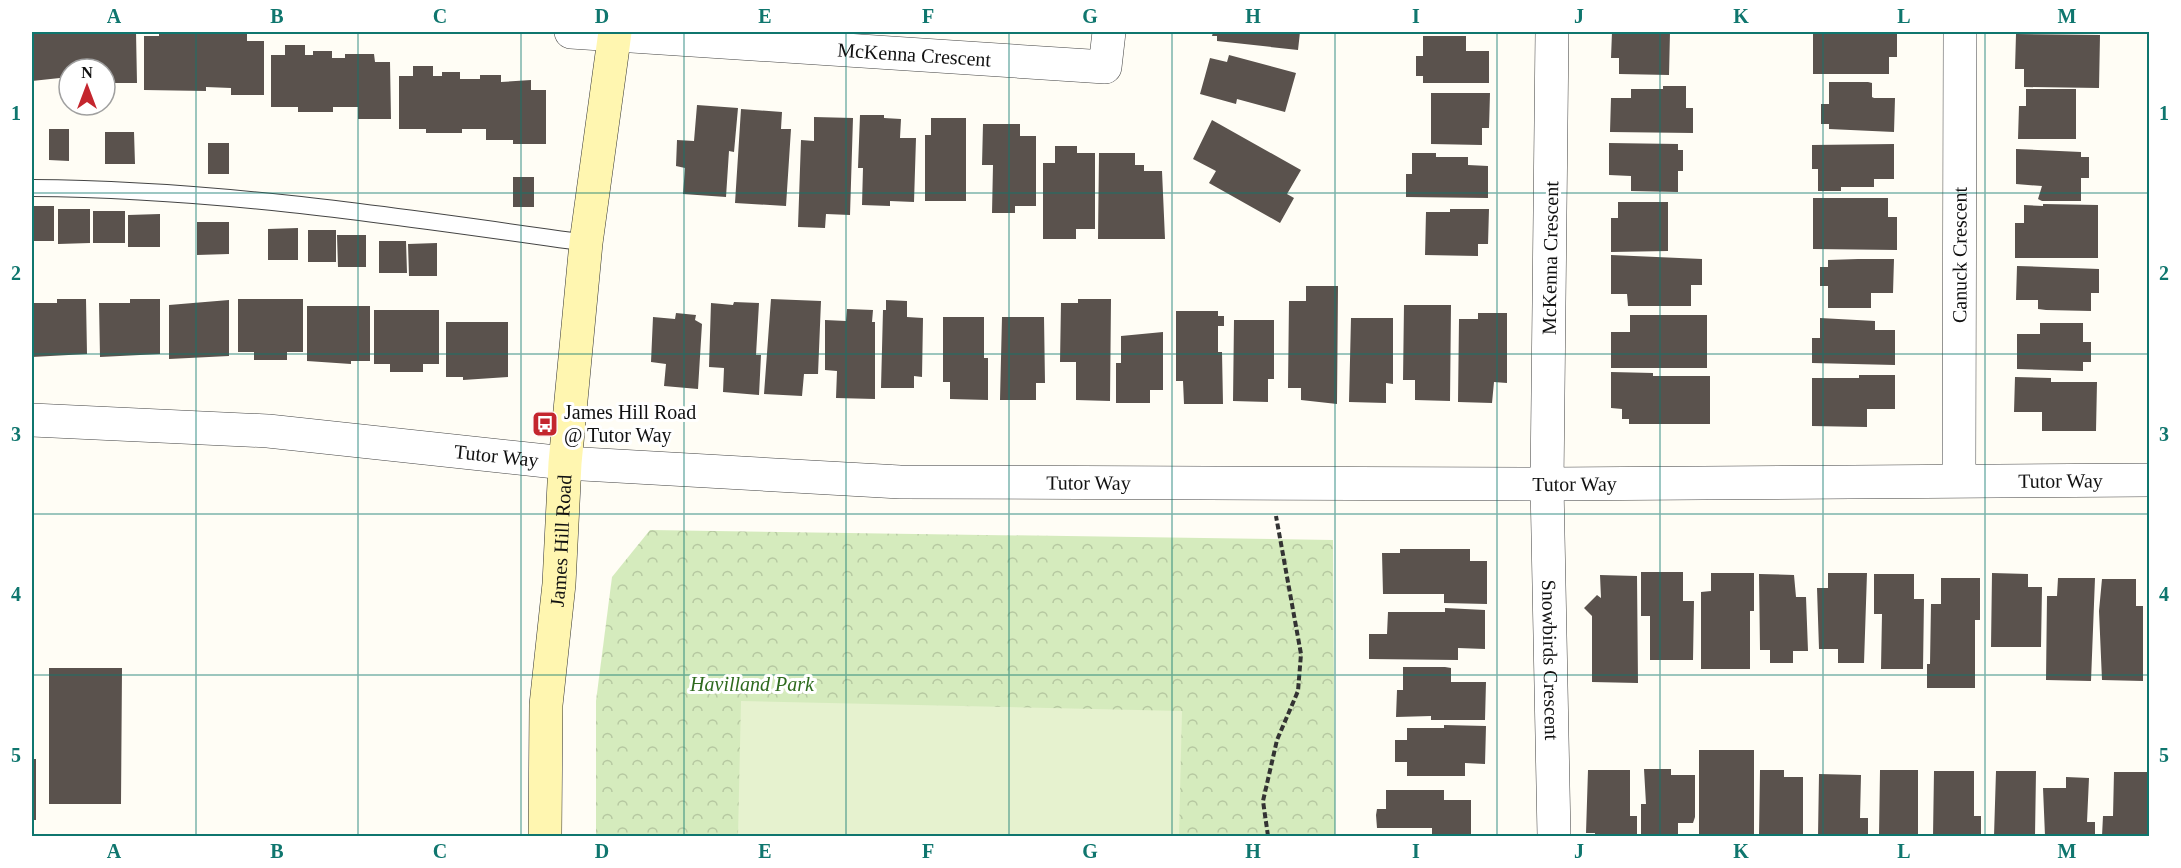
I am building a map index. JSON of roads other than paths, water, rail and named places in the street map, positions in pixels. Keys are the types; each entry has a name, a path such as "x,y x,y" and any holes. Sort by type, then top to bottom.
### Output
{"street":[{"name":"McKenna Crescent","path":"571,32 882,42 1105,67 1109,32"},
{"name":"McKenna Crescent","path":"1547,484 1552,32"},
{"name":"Canuck Crescent","path":"1959,479 1960,32"},
{"name":"James Hill Road","path":"545,837 546,705 560,584 565,463 586,243 614,33"},
{"name":"Tutor Way","path":"32,420 268,431 565,463 900,482 1547,484 1959,479 2150,480"},
{"name":"Snowbirds Crescent","path":"1547,484 1554,837"}],"lane":[{"path":"32,188 101,188 334,207 586,243"}],"place":[{"name":"James Hill Road @ Tutor Way","path":"545,424"}],"park label":[{"name":"Havilland Park","path":"752,684"}]}
